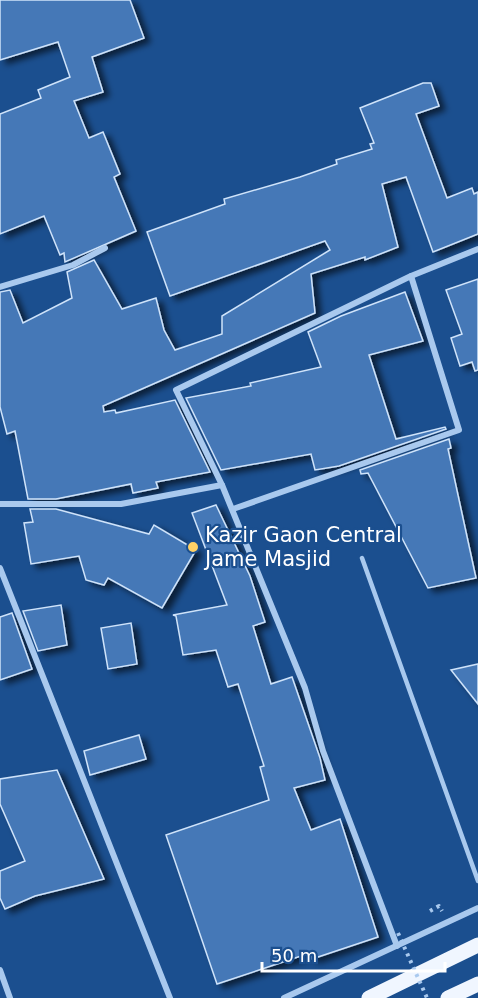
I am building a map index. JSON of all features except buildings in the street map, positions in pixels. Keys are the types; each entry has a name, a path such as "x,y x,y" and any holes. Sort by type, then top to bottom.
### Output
{"main road":[{"path":"369,998 478,945"},
{"path":"448,998 478,984"}],"street":[{"path":"0,287 73,265 105,248"},
{"path":"397,946 323,751 305,688 233,509 176,390 411,276 478,249"},
{"path":"233,509 459,430 411,276"},
{"path":"0,504 121,504 222,485"},
{"path":"0,568 170,998"},
{"path":"284,998 478,908"},
{"path":"0,970 10,998"}],"lane":[{"path":"362,558 478,881"}],"path":[{"path":"398,933 428,998"}],"place":[{"name":"Kazir Gaon Central Jame Masjid","path":"193,547"}]}
